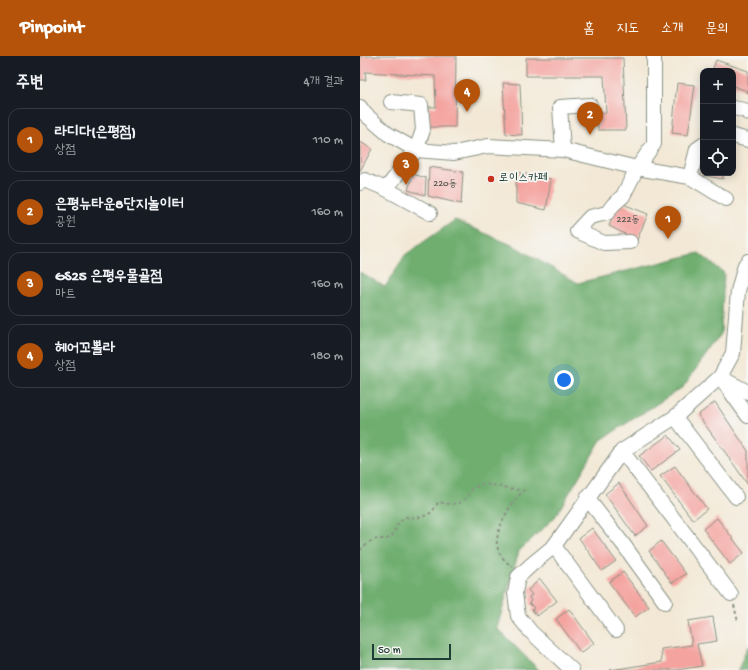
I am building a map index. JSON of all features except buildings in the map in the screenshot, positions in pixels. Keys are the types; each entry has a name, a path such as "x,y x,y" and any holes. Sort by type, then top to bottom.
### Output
{"lane":[{"path":"630,242 604,243 577,231 590,217 607,214 612,205 623,196 637,168 654,144 659,92 654,56"},
{"path":"386,189 416,150 423,130 421,105 391,102"},
{"path":"563,150 560,107 590,105"},
{"path":"360,107 365,114 388,134 416,150 454,152 488,146 563,150 637,168 690,177 726,199"},
{"path":"736,109 744,110 748,113"},
{"path":"736,137 748,140"},
{"path":"690,177 697,149 700,146"},
{"path":"362,180 386,189 430,213"},
{"path":"572,670 531,632 518,616 515,593 518,577 530,565 554,546 622,451 675,417 720,377 733,353 738,292 745,265 748,261"},
{"path":"720,377 748,392"},
{"path":"720,377 748,416"},
{"path":"675,417 736,497"},
{"path":"622,451 731,594"},
{"path":"587,498 623,544 665,602"},
{"path":"554,546 616,630"}],"path":[{"path":"360,550 372,540 387,539 392,536 399,522 406,517 418,518 431,513 438,502 452,505 463,502 469,496 472,489 480,484 492,485 524,490 513,502 499,531 497,545 502,558 522,574"},
{"path":"731,594 738,622"}],"green space":[{"path":"455,220 516,247 578,283 699,253 724,273 721,334 683,387 601,440 555,517 519,551 497,628 539,670 360,670 360,272 385,287 405,255"},
{"path":"748,646 748,670 738,670"}],"place":[{"name":"헤어꼬뽈라","path":"467,112"},
{"name":"은평뉴타운8단지놀이터","path":"590,135"},
{"name":"로이스카페","path":"491,179"},
{"name":"GS25 은평우물골점","path":"406,185"},
{"name":"라디다(은평점)","path":"668,239"}]}
